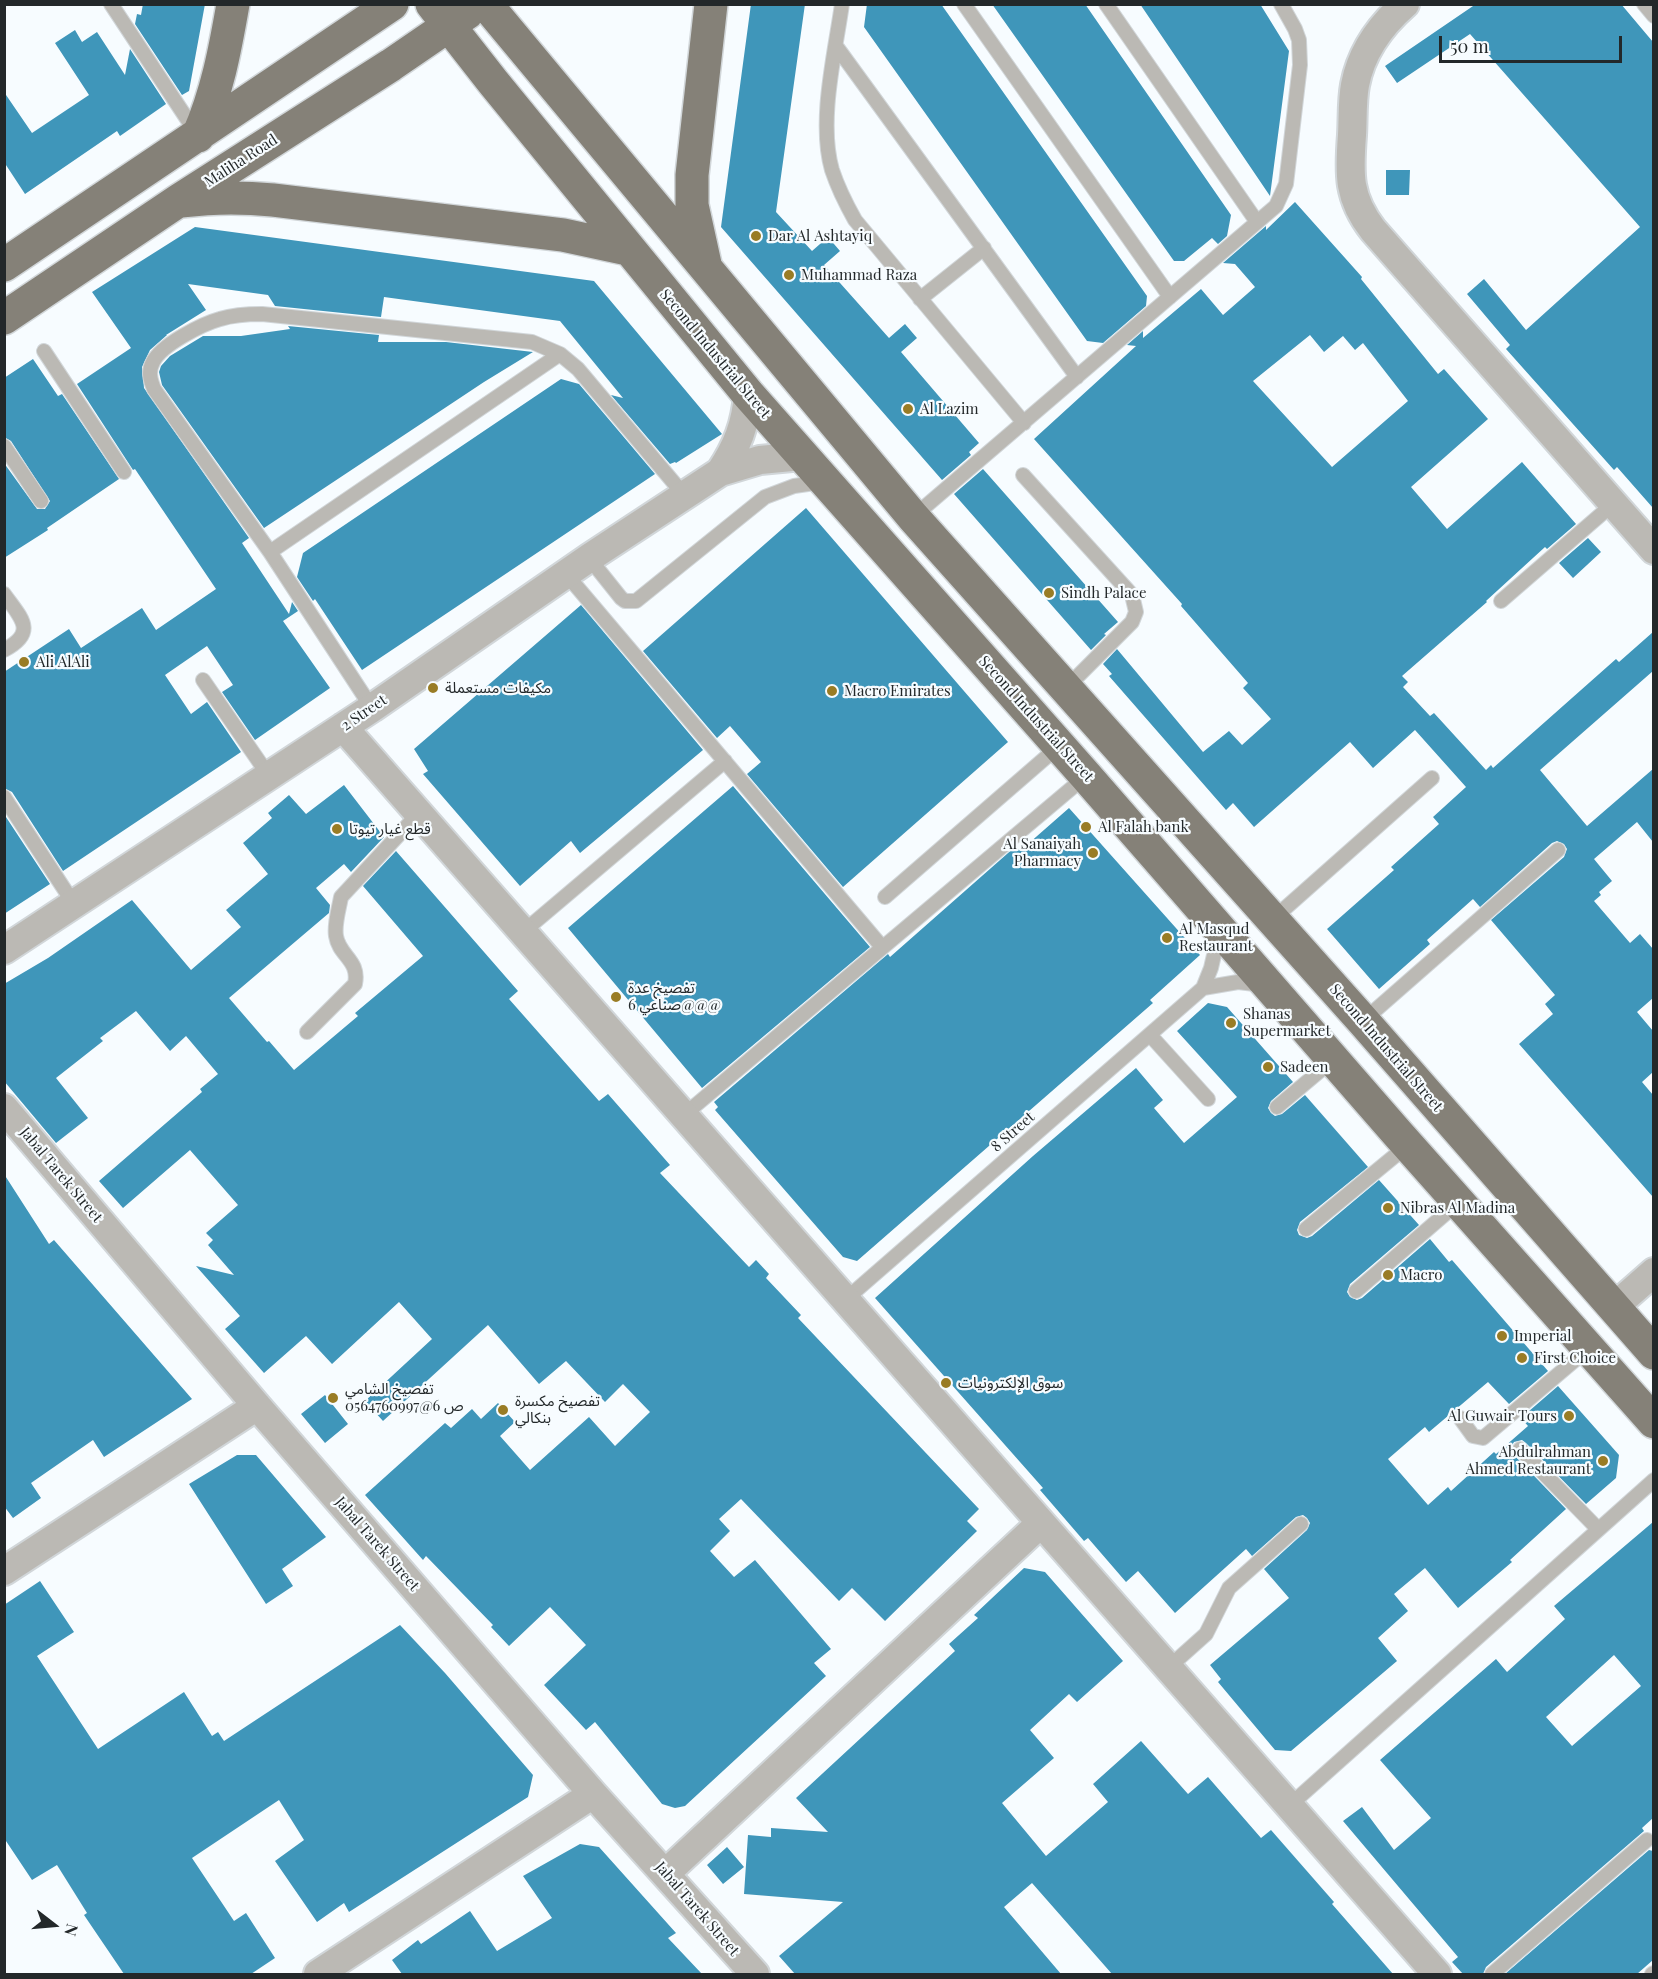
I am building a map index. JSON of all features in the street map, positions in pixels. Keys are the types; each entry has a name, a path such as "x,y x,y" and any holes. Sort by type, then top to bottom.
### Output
{"main road":[{"path":"198,136 218,81 233,4"},
{"path":"4,265 392,4"},
{"name":"Maliha Road","path":"4,318 178,201 441,15 478,4"},
{"name":"Second Industrial Street","path":"486,4 913,517 1363,1021 1653,1353"},
{"path":"707,272 692,205 692,175 711,4"},
{"name":"Second Industrial Street","path":"441,15 628,249 748,394 1653,1422"},
{"path":"178,201 241,196 563,235 628,249"}],"street":[{"path":"1405,4 1381,29 1370,46 1355,85 1350,170 1351,187 1356,203 1373,230 1653,550"},
{"name":"2 Street","path":"720,472 738,441 745,418 748,394"},
{"name":"2 Street","path":"4,950 372,708 578,566 720,472 760,460 802,456"},
{"path":"343,727 1437,1974"},
{"name":"Jabal Tarek Street","path":"4,1108 257,1406 593,1794 755,1974"},
{"path":"1613,1308 1653,1272"},
{"path":"4,1571 257,1406"},
{"path":"666,1873 1041,1523"},
{"path":"318,1974 593,1794"}],"lane":[{"path":"111,4 198,136"},
{"path":"842,4 827,110 827,139 832,168 841,195 855,220 1024,423"},
{"path":"964,4 1170,297"},
{"path":"1106,4 1257,222"},
{"path":"913,517 1276,206 1286,184 1300,65 1299,40 1281,4"},
{"path":"1644,4 1653,16"},
{"path":"836,46 1077,376"},
{"path":"920,299 984,248"},
{"path":"372,708 270,552 154,389 150,379 150,369 153,360 160,352 198,327 218,319 262,314 532,342 560,354 578,369 685,496"},
{"path":"44,351 58,384 105,455 124,472"},
{"path":"270,552 560,354"},
{"path":"4,446 41,501"},
{"path":"1023,475 1132,594 1136,612 1132,622 1066,688"},
{"path":"578,566 621,598 626,601 636,601 765,497 794,486 825,482"},
{"path":"1501,601 1613,504"},
{"path":"578,566 725,761 882,947"},
{"path":"4,594 24,626 24,634 21,640 4,650"},
{"path":"203,680 270,776"},
{"path":"885,897 1059,746"},
{"path":"523,932 725,761"},
{"path":"684,1115 1086,776"},
{"path":"1273,920 1432,778"},
{"path":"4,797 74,904"},
{"path":"307,1032 355,984 355,967 336,938 342,897 419,813"},
{"path":"1363,1021 1558,850"},
{"name":"8 Street","path":"845,1300 1203,988 1211,968 1220,928"},
{"path":"1203,988 1238,982 1272,987"},
{"path":"1150,1035 1208,1099"},
{"path":"1277,1107 1334,1059"},
{"path":"1306,1229 1408,1145"},
{"path":"1356,1291 1459,1202"},
{"path":"1460,1418 1473,1436 1483,1438 1588,1349"},
{"path":"1520,1449 1598,1529"},
{"path":"1289,1806 1653,1480"},
{"path":"1168,1668 1206,1634 1229,1588 1301,1524"},
{"path":"1492,1974 1647,1840"}],"building":[{"path":"143,4 205,4 189,91 182,95 135,24 137,14 141,15"},
{"path":"751,4 805,4 776,212 812,251 828,237 840,251 824,265 889,338 905,324 917,338 901,352 979,443 969,452 971,455 942,480 721,227"},
{"path":"867,4 941,4 1147,296 1146,306 1103,343 1087,341 864,27"},
{"path":"992,4 1085,4 1231,215 1227,236 1218,244 1212,238 1184,261 1174,261"},
{"path":"1140,4 1260,4 1289,51 1270,196"},
{"path":"1476,4 1621,4 1653,42 1653,508 1617,467 1614,470 1506,349 1510,345 1467,294 1484,279 1526,330 1640,227 1470,34 1397,83 1385,66"},
{"path":"75,30 82,42 97,32 125,75 130,49 166,104 120,136 117,131 25,194 4,162 4,92 32,133 89,95 55,43"},
{"path":"1386,170 1410,170 1409,195 1386,195"},
{"path":"1295,202 1362,277 1361,279 1438,374 1444,369 1488,419 1411,487 1447,529 1522,462 1576,524 1547,549 1545,547 1487,602 1402,676 1408,682 1403,687 1430,716 1434,713 1486,770 1491,765 1493,768 1616,659 1619,662 1653,632 1653,671 1540,770 1587,826 1653,769 1653,842 1637,822 1594,859 1612,881 1599,892 1601,895 1594,901 1630,943 1640,934 1653,949 1653,998 1637,1012 1653,1031 1653,1072 1642,1082 1653,1095 1653,1197 1519,1044 1553,1014 1545,1004 1555,995 1491,920 1564,857 1567,849 1564,844 1557,841 1552,843 1480,907 1473,899 1427,940 1430,944 1379,989 1327,929 1394,870 1391,867 1439,824 1433,817 1466,787 1415,730 1373,768 1350,742 1254,827 1233,803 1226,810 1109,676 1112,674 1103,664 1117,649 1203,752 1229,731 1242,745 1271,719 1243,688 1248,683 1181,606 1182,604 1034,439 1136,346 1127,345 1143,331 1143,338 1201,289 1223,315 1255,287 1235,264 1223,263 1266,226 1266,230","holes":["1310,335 1324,352 1343,336 1355,350 1363,343 1408,401 1332,467 1253,381"]},
{"path":"195,227 594,281 722,434 676,463 670,464 611,395 623,398 560,321 384,297 381,317 275,306 268,295 188,284 206,310 166,335 150,350 142,367 144,388 249,538 242,543 289,614 292,602 298,611 283,621 330,688 255,740 222,692 233,685 207,646 165,675 191,714 207,702 241,752 63,871 12,792 4,788 4,672 69,629 81,648 142,608 156,630 216,589 135,469 133,470 77,384 131,348 92,292"},
{"path":"288,326 379,335 378,342 446,342 533,352 264,528 162,385 159,372 170,356 203,336 241,336 290,329"},
{"path":"33,359 58,396 62,394 119,479 47,528 48,530 4,558 4,463 37,509 45,509 50,501 11,441 4,437 4,378"},
{"path":"561,379 579,384 655,474 362,670 315,599 313,601 297,577 303,553"},
{"path":"983,469 1118,622 1091,650 954,494"},
{"name":"Macro Emirates","path":"806,508 1008,742 843,887 747,774 761,762 730,726 717,738 643,651"},
{"path":"1588,538 1601,552 1573,578 1559,563"},
{"path":"581,605 703,750 580,853 571,841 520,886 423,774 428,771 414,749"},
{"path":"344,785 384,837 351,872 344,864 316,888 330,905 329,913 229,998 267,1042 269,1041 294,1070 358,1016 355,1013 423,956 363,886 396,851 518,991 509,999 599,1101 608,1094 670,1165 660,1173 749,1267 756,1260 769,1274 766,1278 801,1315 798,1318 979,1509 967,1521 977,1531 885,1621 852,1588 839,1601 741,1499 719,1519 730,1531 710,1551 734,1577 755,1560 831,1649 814,1663 826,1676 685,1806 675,1808 662,1804 595,1722 586,1730 544,1685 586,1645 550,1607 509,1646 491,1627 493,1625 426,1556 423,1560 365,1495 445,1423 451,1428 472,1409 481,1419 498,1403 515,1422 500,1436 530,1470 589,1417 615,1446 650,1412 623,1384 605,1402 566,1361 539,1384 488,1325 383,1421 365,1401 432,1339 399,1302 332,1364 306,1336 264,1373 225,1329 240,1316 196,1266 234,1275 208,1245 213,1240 206,1233 238,1205 190,1150 123,1208 99,1181 202,1092 200,1089 218,1074 186,1036 170,1051 136,1011 100,1038 103,1041 56,1078 88,1118 56,1143 4,1081 4,984 48,958 132,900 191,970 241,927 226,910 268,874 243,843 272,818 268,813 289,795 306,814"},
{"path":"733,786 870,947 702,1088 568,928"},
{"path":"1069,808 1200,955 1150,1000 1153,1003 857,1261 843,1257 715,1110 718,1107 714,1102 888,954 890,957 1016,846 1020,851"},
{"path":"4,814 50,884 4,914"},
{"path":"1208,1003 1227,1007 1293,1082 1271,1101 1268,1108 1271,1113 1275,1116 1282,1114 1305,1095 1368,1167 1300,1222 1297,1230 1299,1235 1307,1238 1312,1236 1379,1180 1419,1225 1350,1284 1347,1292 1350,1297 1357,1300 1362,1298 1430,1239 1449,1262 1452,1260 1548,1371 1509,1404 1488,1382 1429,1432 1425,1427 1388,1459 1428,1505 1448,1487 1451,1491 1494,1452 1496,1454 1528,1426 1521,1418 1558,1386 1619,1455 1616,1478 1586,1504 1526,1443 1522,1440 1514,1442 1511,1447 1514,1455 1566,1509 1510,1560 1512,1562 1458,1608 1425,1568 1394,1594 1408,1611 1378,1638 1397,1661 1291,1751 1275,1750 1218,1682 1221,1679 1210,1665 1289,1598 1264,1569 1307,1530 1310,1523 1307,1518 1303,1515 1296,1517 1252,1556 1246,1549 1175,1613 1138,1571 1126,1582 1088,1538 1084,1541 1040,1490 1043,1488 875,1298 1033,1156 1136,1068 1163,1100 1154,1108 1184,1143 1237,1097 1177,1031"},
{"path":"4,1174 49,1244 54,1240 192,1399 104,1457 93,1440 31,1483 41,1498 13,1518 4,1506"},
{"path":"325,1395 348,1424 325,1443 301,1414"},
{"path":"237,1455 256,1455 326,1537 282,1569 293,1586 266,1604 189,1484"},
{"path":"1653,1522 1653,1818 1642,1828 1644,1831 1486,1967 1483,1974 1463,1974 1452,1962 1458,1957 1343,1821 1362,1807 1394,1850 1431,1818 1380,1760 1496,1659 1507,1672 1565,1619 1554,1606","holes":["1614,1655 1641,1686 1572,1746 1546,1717"]},
{"path":"1024,1568 1045,1572 1123,1661 1077,1702 1069,1694 1030,1730 1054,1758 1002,1803 1046,1856 1108,1802 1093,1784 1141,1741 1188,1794 1208,1777 1261,1838 1271,1830 1393,1974 1112,1974 1032,1883 1004,1907 1061,1974 795,1974 779,1956 843,1902 744,1894 748,1835 771,1837 771,1828 828,1832 796,1798 955,1651 949,1644 978,1618 974,1615"},
{"path":"40,1581 74,1632 37,1656 98,1749 184,1692 212,1736 218,1732 224,1741 400,1625 445,1673 533,1775 528,1797 349,1912 344,1903 317,1922 275,1861 304,1840 279,1800 192,1858 234,1921 246,1913 275,1958 251,1974 124,1974 84,1915 87,1913 57,1865 32,1880 4,1838 4,1605"},
{"path":"580,1844 599,1847 676,1933 668,1938 702,1974 402,1974 392,1960 418,1940 421,1944 470,1911 497,1951 552,1918 523,1876"},
{"path":"727,1847 744,1867 723,1884 707,1865"},
{"path":"1649,1850 1653,1851 1653,1960 1637,1974 1505,1974"}],"place":[{"name":"Dar Al Ashtayiq","path":"756,236"},
{"name":"Muhammad Raza","path":"789,275"},
{"name":"Al Lazim","path":"908,409"},
{"name":"Sindh Palace","path":"1049,593"},
{"name":"Ali AlAli","path":"24,662"},
{"name":"مكيفات مستعملة","path":"433,688"},
{"name":"Macro Emirates","path":"832,691"},
{"name":"Al Falah bank","path":"1086,827"},
{"name":"قطع غيار تيوتا","path":"337,829"},
{"name":"Al Sanaiyah Pharmacy","path":"1093,853"},
{"name":"Al Masqud Restaurant","path":"1167,938"},
{"name":"تفصيخ عدة صناعي 6@@@","path":"616,997"},
{"name":"Shanas Supermarket","path":"1231,1023"},
{"name":"Sadeen","path":"1268,1067"},
{"name":"Nibras Al Madina","path":"1388,1208"},
{"name":"Macro","path":"1388,1275"},
{"name":"Imperial","path":"1502,1336"},
{"name":"First Choice","path":"1522,1358"},
{"name":"سوق الإلكترونيات","path":"946,1383"},
{"name":"تفصيخ الشامي ص 6@0564760997","path":"333,1398"},
{"name":"تفصيخ مكسرة بنكالي","path":"503,1410"},
{"name":"Al Guwair Tours","path":"1569,1416"},
{"name":"Abdulrahman Ahmed Restaurant","path":"1603,1461"}]}
